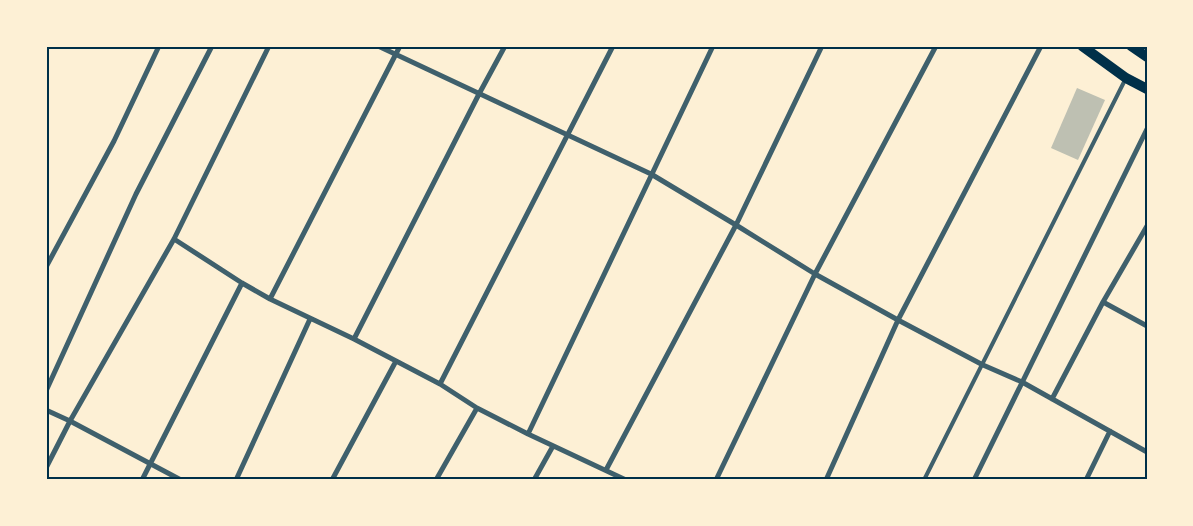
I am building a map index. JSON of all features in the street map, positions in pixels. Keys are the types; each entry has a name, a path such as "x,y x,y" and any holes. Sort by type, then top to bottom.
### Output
{"main road":[{"path":"1082,46 1126,78 1147,90"},
{"path":"1131,46 1147,57"}],"street":[{"path":"46,267 114,141 159,46"},
{"path":"46,391 136,194 212,46"},
{"path":"46,468 70,421 174,239 268,46"},
{"path":"378,46 651,174 814,274 982,365 1022,382 1147,452"},
{"path":"270,299 400,46"},
{"path":"354,339 505,46"},
{"path":"440,384 613,46"},
{"path":"528,434 713,46"},
{"path":"606,470 736,225 822,46"},
{"path":"716,480 814,274 936,46"},
{"path":"826,480 898,320 1041,46"},
{"path":"974,480 1147,129"},
{"path":"1052,399 1103,302 1147,226"},
{"path":"174,239 270,299 354,339 440,384 477,408 528,434 626,480"},
{"path":"142,480 242,283"},
{"path":"1103,302 1147,326"},
{"path":"236,480 310,319"},
{"path":"332,480 396,361"},
{"path":"436,480 477,408"},
{"path":"46,410 181,480"},
{"path":"1086,480 1110,431"},
{"path":"534,480 553,446"}],"lane":[{"path":"924,480 1126,78"}],"building":[{"path":"1077,88 1105,100 1078,160 1051,148"}]}
